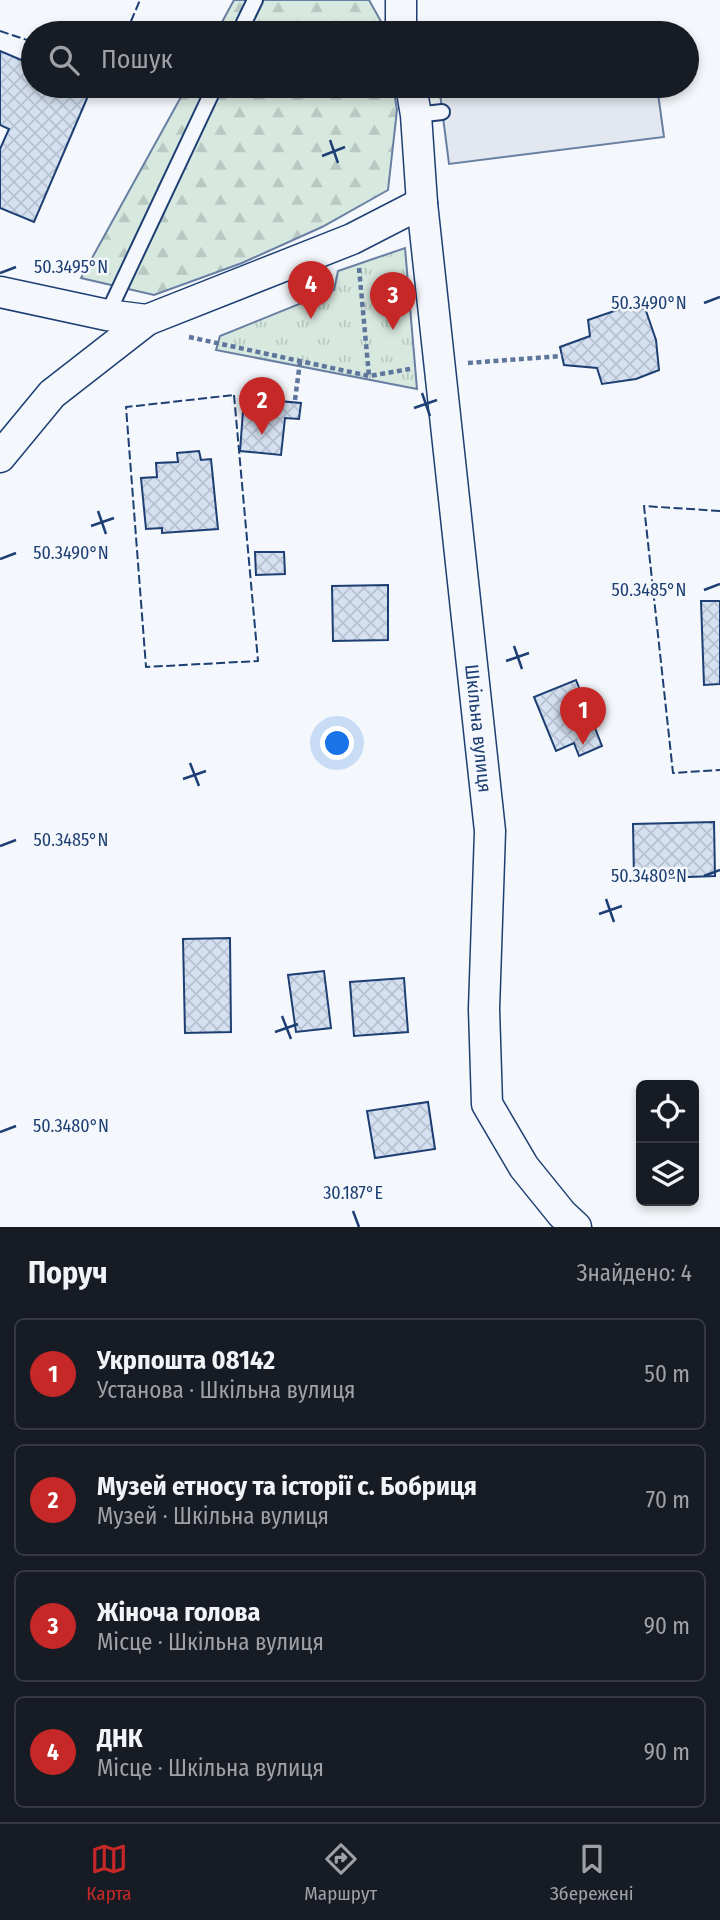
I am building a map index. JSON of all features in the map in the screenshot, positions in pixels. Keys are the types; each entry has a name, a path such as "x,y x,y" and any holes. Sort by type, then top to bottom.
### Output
{"street":[{"path":"401,0 401,21"},
{"name":"Шкільна вулиця","path":"419,98 429,113 422,203 490,831 484,1009 487,1104 524,1167 576,1227"},
{"path":"0,457 52,394 147,320 352,239 422,203"},
{"path":"0,292 147,320"}],"lane":[{"path":"245,21 255,0"},
{"path":"107,314 209,98"}],"path":[{"path":"352,239 359,264 369,376"},
{"path":"147,320 167,332 369,376 439,365 562,356"},
{"path":"295,400 300,362"}],"green space":[{"path":"234,0 369,0 381,21 223,21"},
{"path":"180,98 395,98 397,110 388,190 322,227 242,263 154,295 81,278"},
{"path":"405,248 417,389 216,350 220,336 334,290 338,271"}],"shaded area":[{"path":"441,98 659,98 664,137 449,164"}],"building":[{"path":"0,51 21,60 21,98 87,98 34,222 0,208 0,149 9,129 0,125"},
{"path":"645,308 656,340 659,370 636,379 602,384 597,368 564,365 560,347 590,336 588,320 620,309"},
{"path":"244,398 301,403 299,419 285,418 281,455 240,451"},
{"path":"199,451 201,460 211,459 218,529 162,533 162,528 146,529 141,478 157,477 156,463 178,462 177,453"},
{"path":"255,552 284,552 285,574 256,575"},
{"path":"388,585 388,640 333,641 332,586"},
{"path":"701,601 720,601 720,684 704,685"},
{"path":"576,680 602,746 579,756 574,743 556,751 534,697"},
{"path":"714,822 715,876 634,879 633,824"},
{"path":"230,938 231,1032 185,1033 183,939"},
{"path":"324,971 331,1028 296,1032 288,975"},
{"path":"404,978 408,1032 354,1036 350,982"},
{"path":"428,1102 435,1149 375,1158 367,1111"}],"fence":[{"path":"131,21 140,0"},
{"path":"0,31 21,38"},
{"path":"234,395 258,661 146,667 126,407 234,395"},
{"path":"720,511 644,506 673,773 720,770"}],"place":[{"name":"ДНК","path":"311,319"},
{"name":"Жіноча голова","path":"393,330"},
{"name":"Музей етносу та історії с. Бобриця","path":"262,435"},
{"name":"Укрпошта 08142","path":"583,745"}]}
